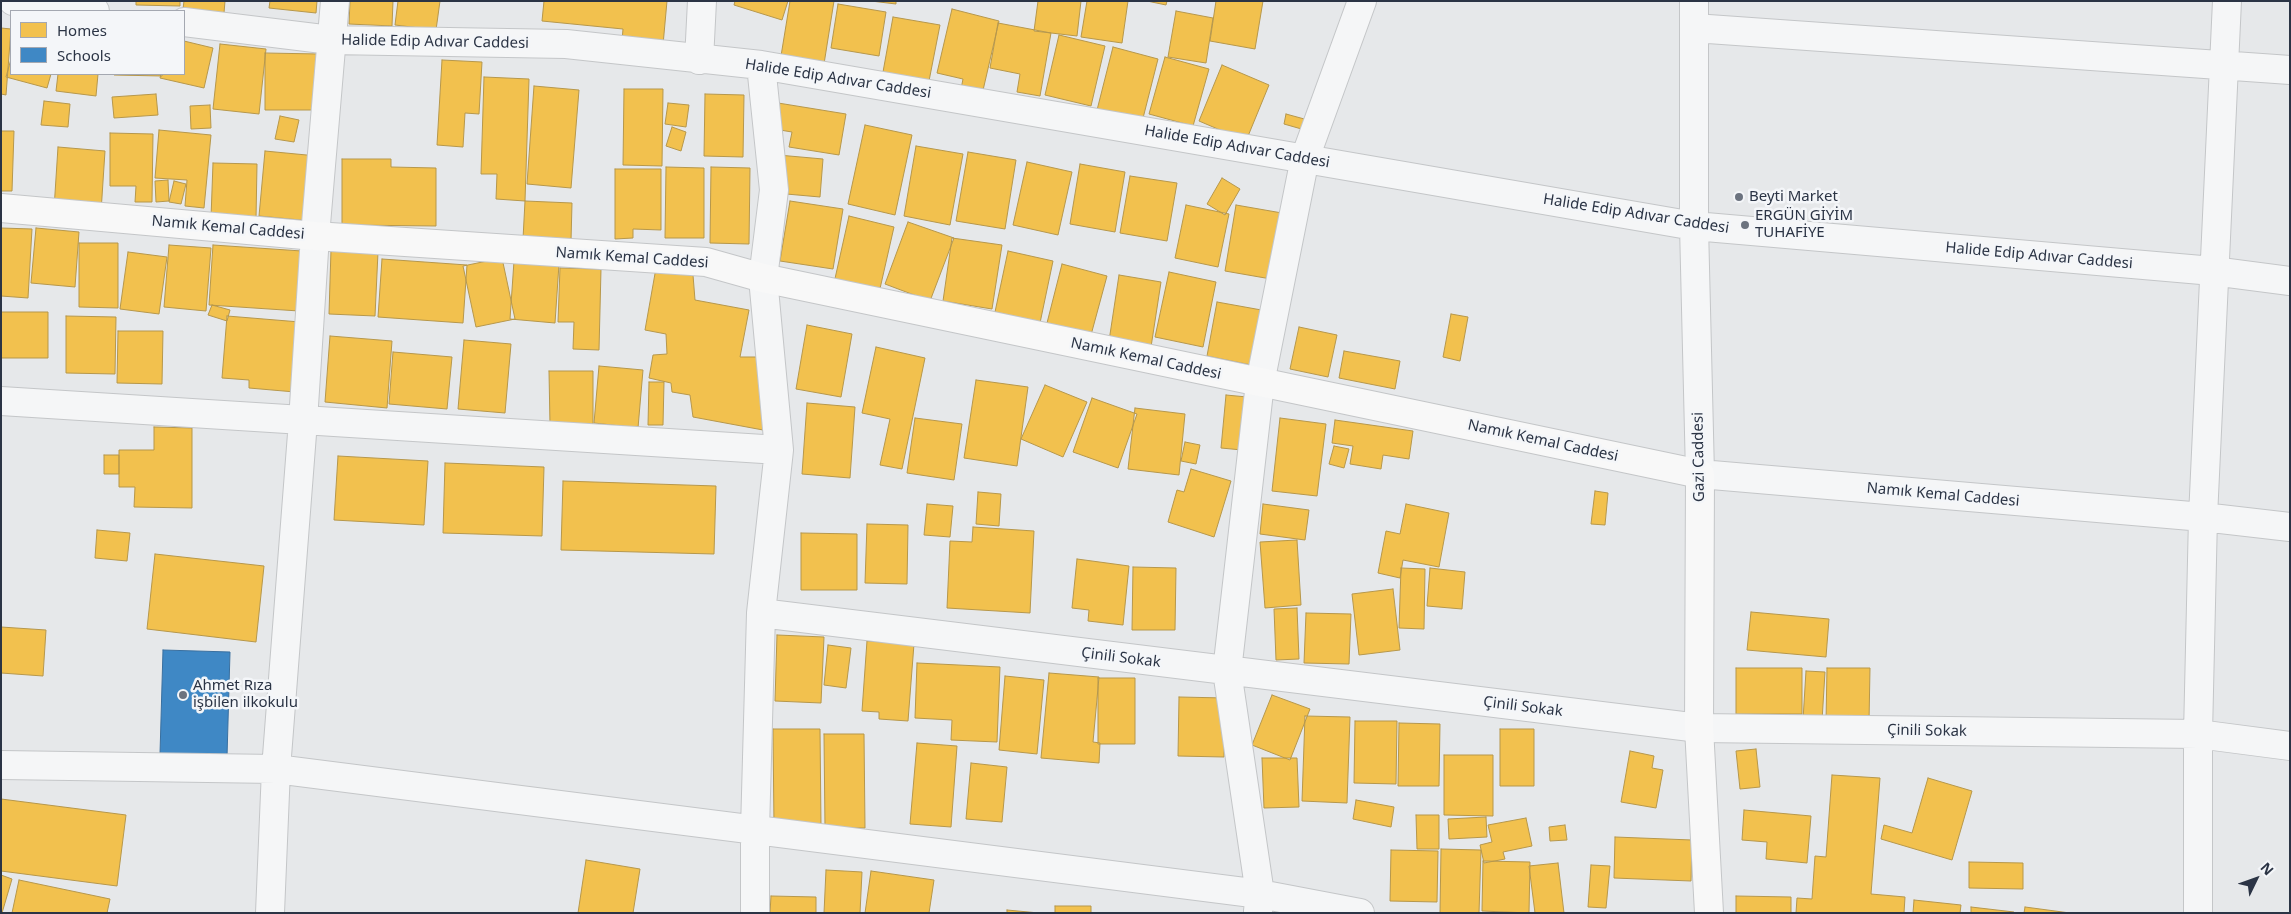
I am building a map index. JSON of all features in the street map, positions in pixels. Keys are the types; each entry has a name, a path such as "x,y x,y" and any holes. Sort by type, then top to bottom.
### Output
{"street":[{"path":"12,1 87,10"},
{"path":"270,913 276,769 303,421 314,236 335,1"},
{"path":"699,60 702,1"},
{"path":"1259,903 1227,671 1260,383 1305,158 1362,1"},
{"name":"Gazi Caddesi","path":"1694,1 1694,226 1700,474 1699,728 1709,913"},
{"path":"2198,913 2198,734 2204,517 2213,271 2227,1"},
{"name":"Halide Edip Adıvar Caddesi","path":"185,22 331,40 566,44 699,60 761,65 1694,226 2213,271 2290,281"},
{"path":"1694,28 2290,70"},
{"path":"755,913 755,830 761,612 780,450 763,278 774,190 761,65"},
{"name":"Namık Kemal Caddesi","path":"1,208 314,236 706,262 763,278 1700,474 2204,517 2290,527"},
{"path":"1,401 780,450"},
{"name":"Çinili Sokak","path":"761,612 1699,728 2198,734 2290,746"},
{"path":"1,765 276,769 755,830 1259,903 1360,913"}],"building: Homes":[{"path":"136,1 180,1 180,6 136,5"},
{"path":"184,1 225,1 224,13 183,9"},
{"path":"270,1 317,1 316,13 269,8"},
{"path":"350,1 393,1 392,26 349,24"},
{"path":"398,1 440,1 436,30 395,25"},
{"path":"544,1 667,1 663,45 622,41 623,29 542,21"},
{"path":"735,1 788,1 782,20 734,5"},
{"path":"790,1 834,1 824,64 781,56"},
{"path":"871,1 896,1 896,4"},
{"path":"1038,1 1081,1 1077,36 1034,31"},
{"path":"1087,1 1128,1 1122,43 1081,37"},
{"path":"1147,1 1167,1 1166,5"},
{"path":"1216,1 1263,1 1255,49 1210,41"},
{"path":"838,4 886,12 879,56 831,48"},
{"path":"952,9 999,21 981,99 960,94 963,79 937,73"},
{"path":"1176,11 1213,18 1206,63 1168,57"},
{"path":"893,17 940,25 929,81 883,72"},
{"path":"998,23 1051,33 1040,96 1017,92 1020,74 990,68"},
{"path":"1,28 10,29 10,42 6,95 1,94"},
{"path":"1059,35 1105,46 1091,106 1045,95"},
{"path":"185,41 213,48 204,88 160,78 161,75 185,75"},
{"path":"220,44 266,49 259,114 213,109"},
{"path":"1113,47 1158,59 1141,126 1096,114"},
{"path":"265,53 319,54 320,110 265,110"},
{"path":"1165,57 1209,69 1193,126 1149,114"},
{"path":"442,60 482,62 479,114 465,113 463,147 437,145"},
{"path":"10,63 10,75 51,75 47,88 6,77"},
{"path":"1222,65 1269,85 1246,141 1199,121"},
{"path":"58,75 98,75 96,96 56,91"},
{"path":"114,75 162,75 162,76"},
{"path":"484,77 529,79 525,201 496,199 497,174 481,174"},
{"path":"534,86 579,90 571,188 527,184"},
{"path":"624,89 663,89 662,166 623,165"},
{"path":"156,94 158,115 114,118 112,97"},
{"path":"705,94 744,95 743,157 704,156"},
{"path":"44,101 70,104 68,127 41,125"},
{"path":"668,103 689,105 686,127 665,124"},
{"path":"778,103 846,114 839,155 789,147 792,132 774,129"},
{"path":"210,105 211,128 191,129 190,106"},
{"path":"1286,114 1308,120 1305,130 1284,124"},
{"path":"280,116 299,120 294,142 275,139"},
{"path":"865,125 912,135 895,215 848,204"},
{"path":"672,127 686,132 681,151 666,146"},
{"path":"159,130 211,135 204,208 185,206 187,180 155,178"},
{"path":"1,131 14,131 12,191 1,191"},
{"path":"110,133 153,134 152,202 135,202 136,186 110,186"},
{"path":"916,146 963,154 950,225 904,216"},
{"path":"58,147 105,151 101,212 54,209"},
{"path":"265,151 317,156 310,221 259,216"},
{"path":"968,152 1016,160 1005,229 956,221"},
{"path":"778,155 823,159 820,197 775,193"},
{"path":"342,159 391,159 391,167 436,168 436,226 342,225"},
{"path":"1027,162 1072,172 1058,235 1013,225"},
{"path":"213,163 257,164 256,219 211,218"},
{"path":"1080,164 1125,172 1115,232 1070,224"},
{"path":"666,167 704,168 704,238 665,238"},
{"path":"711,167 750,168 749,244 710,243"},
{"path":"615,169 661,169 661,230 633,229 633,238 615,239"},
{"path":"1130,176 1177,183 1167,241 1120,233"},
{"path":"1222,178 1240,189 1225,215 1207,204"},
{"path":"168,180 169,201 156,202 155,181"},
{"path":"174,181 186,184 181,204 169,202"},
{"path":"525,201 572,203 571,241 523,239"},
{"path":"790,201 843,209 833,269 780,261"},
{"path":"1186,205 1229,214 1218,267 1175,258"},
{"path":"1236,205 1282,213 1271,279 1225,271"},
{"path":"849,216 894,227 879,293 834,283"},
{"path":"908,222 954,238 930,301 885,284"},
{"path":"1,228 32,229 28,298 1,296"},
{"path":"36,228 79,232 75,287 31,283"},
{"path":"952,238 1002,245 992,309 943,301"},
{"path":"79,243 118,243 118,308 79,307"},
{"path":"169,245 211,248 206,311 164,307"},
{"path":"213,245 302,251 299,311 209,305"},
{"path":"331,250 378,252 375,316 329,314"},
{"path":"1008,251 1053,261 1040,323 995,312"},
{"path":"128,252 167,257 159,314 120,309"},
{"path":"502,258 515,319 476,327 463,266"},
{"path":"382,259 467,265 463,323 378,317"},
{"path":"514,261 559,264 555,323 510,319"},
{"path":"1062,264 1107,276 1091,335 1047,323"},
{"path":"560,268 601,269 599,350 573,349 574,322 558,322"},
{"path":"656,268 693,275 695,300 749,310 740,357 761,357 767,415 763,430 693,417 690,395 672,392 671,383 649,378 653,355 667,354 666,334 645,330"},
{"path":"1169,272 1216,282 1203,347 1155,337"},
{"path":"1119,275 1161,282 1151,347 1109,341"},
{"path":"1217,302 1267,311 1256,366 1207,356"},
{"path":"212,305 230,310 227,321 208,315"},
{"path":"1,312 48,312 48,358 1,358"},
{"path":"1451,314 1468,317 1460,361 1443,357"},
{"path":"66,316 116,317 115,374 66,373"},
{"path":"227,316 300,322 295,392 249,388 249,380 222,378"},
{"path":"807,325 852,334 841,397 796,389"},
{"path":"1299,327 1337,335 1328,377 1290,369"},
{"path":"118,331 163,331 162,384 117,383"},
{"path":"330,336 392,341 387,408 325,402"},
{"path":"464,340 511,344 505,413 458,409"},
{"path":"876,347 925,358 902,469 880,465 890,419 862,413"},
{"path":"1344,351 1400,361 1395,389 1339,378"},
{"path":"393,352 452,357 447,409 389,404"},
{"path":"599,366 643,370 638,428 594,423"},
{"path":"549,371 593,371 593,425 550,425"},
{"path":"976,380 1028,387 1017,466 964,458"},
{"path":"649,382 664,382 663,425 648,425"},
{"path":"1045,385 1087,402 1063,457 1021,439"},
{"path":"1226,395 1247,397 1242,450 1221,448"},
{"path":"1092,398 1137,414 1118,468 1073,452"},
{"path":"807,403 855,407 850,478 802,474"},
{"path":"1135,408 1185,414 1179,475 1128,469"},
{"path":"915,418 962,424 954,480 907,473"},
{"path":"1280,418 1326,424 1317,496 1272,491"},
{"path":"1335,420 1413,431 1409,459 1383,455 1381,469 1350,464 1353,446 1332,443"},
{"path":"154,427 192,428 192,508 134,507 135,487 119,487 119,450 154,450"},
{"path":"1185,442 1200,445 1196,464 1181,461"},
{"path":"1334,446 1349,449 1344,468 1329,464"},
{"path":"104,455 119,455 119,474 104,474"},
{"path":"338,456 428,461 424,525 334,520"},
{"path":"445,463 544,467 542,536 443,533"},
{"path":"1191,469 1231,481 1214,537 1168,522 1177,490 1184,492"},
{"path":"563,481 716,486 714,554 561,550"},
{"path":"1595,491 1608,493 1605,525 1591,524"},
{"path":"978,492 1001,494 999,526 976,524"},
{"path":"927,504 953,506 950,537 924,535"},
{"path":"1263,504 1309,510 1305,540 1260,534"},
{"path":"1406,504 1449,513 1439,567 1403,560 1400,578 1378,573 1386,531 1400,534"},
{"path":"867,524 908,525 907,584 865,583"},
{"path":"973,527 1034,531 1030,613 947,608 950,541 972,542"},
{"path":"97,530 130,533 127,561 95,558"},
{"path":"801,533 857,534 857,590 801,590"},
{"path":"1297,540 1301,605 1265,608 1260,542"},
{"path":"155,554 264,566 256,642 147,629"},
{"path":"1077,559 1129,566 1123,625 1088,621 1089,610 1072,608"},
{"path":"1133,567 1176,568 1175,630 1132,630"},
{"path":"1401,568 1425,569 1424,629 1399,628"},
{"path":"1430,568 1465,572 1462,609 1427,606"},
{"path":"1393,589 1400,650 1359,655 1352,594"},
{"path":"1297,608 1299,659 1276,660 1274,609"},
{"path":"1751,612 1829,619 1826,657 1747,650"},
{"path":"1306,613 1351,614 1349,664 1304,663"},
{"path":"1,627 46,630 43,676 1,673"},
{"path":"777,635 824,637 821,703 775,701"},
{"path":"867,641 914,644 908,721 879,719 879,712 862,711"},
{"path":"828,645 851,648 846,688 824,685"},
{"path":"917,663 1000,667 997,742 951,740 952,720 915,718"},
{"path":"1736,668 1802,668 1802,714 1736,714"},
{"path":"1827,668 1870,668 1869,722 1826,722"},
{"path":"1806,671 1825,672 1822,721 1803,720"},
{"path":"1049,673 1099,677 1093,742 1100,743 1099,763 1041,758"},
{"path":"1005,676 1044,680 1037,754 999,750"},
{"path":"1098,678 1135,678 1135,744 1098,744"},
{"path":"1272,695 1310,709 1290,760 1252,745"},
{"path":"1179,697 1225,698 1224,757 1178,756"},
{"path":"1305,716 1350,717 1347,803 1302,801"},
{"path":"1355,721 1397,721 1396,784 1354,783"},
{"path":"1399,723 1440,724 1439,786 1398,786"},
{"path":"773,729 820,729 821,826 774,826"},
{"path":"1500,729 1534,729 1534,786 1500,786"},
{"path":"824,734 864,734 865,828 825,828"},
{"path":"917,743 957,746 951,827 910,824"},
{"path":"1756,749 1760,787 1740,789 1736,751"},
{"path":"1630,751 1654,756 1652,768 1663,770 1656,808 1621,802"},
{"path":"1444,755 1493,755 1493,816 1444,815"},
{"path":"1262,758 1297,758 1299,807 1264,808"},
{"path":"971,763 1007,767 1002,822 966,819"},
{"path":"1832,775 1880,778 1871,894 1905,897 1904,913 1796,913 1797,898 1812,899 1815,856 1826,857"},
{"path":"1928,778 1972,791 1952,860 1881,839 1884,825 1912,833"},
{"path":"1,799 126,815 117,886 1,871"},
{"path":"1356,800 1394,807 1391,827 1353,819"},
{"path":"1744,810 1811,816 1807,863 1766,859 1767,842 1742,840"},
{"path":"1416,815 1439,815 1439,849 1417,849"},
{"path":"1486,817 1487,837 1449,839 1448,819"},
{"path":"1526,818 1532,846 1503,852 1505,859 1484,863 1480,845 1492,842 1488,825"},
{"path":"1565,825 1567,840 1550,841 1549,827"},
{"path":"1615,837 1692,840 1691,881 1614,878"},
{"path":"1441,849 1481,850 1479,913 1440,913"},
{"path":"1391,850 1438,851 1437,902 1390,901"},
{"path":"586,860 640,869 633,913 578,913"},
{"path":"1483,861 1530,862 1529,913 1482,911"},
{"path":"1969,862 2023,863 2023,889 1969,888"},
{"path":"1558,863 1564,913 1535,913 1529,866"},
{"path":"1591,865 1610,866 1606,908 1588,907"},
{"path":"826,870 862,872 860,913 824,913"},
{"path":"871,871 934,880 929,913 865,913"},
{"path":"1,875 12,879 2,913 1,913"},
{"path":"19,880 110,899 107,913 12,913"},
{"path":"771,896 816,897 816,913 770,913"},
{"path":"1736,896 1791,897 1791,913 1736,913"},
{"path":"1914,900 1961,905 1960,913 1913,913"},
{"path":"1055,906 1091,906 1091,913 1055,913"},
{"path":"1971,907 2014,912 2014,913 1971,913"},
{"path":"2025,907 2070,913 2024,913"},
{"path":"1007,910 1039,913 1007,913"}],"building: Schools":[{"path":"163,650 230,652 227,757 160,754"}],"place":[{"name":"Beyti Market","path":"1739,197"},
{"name":"ERGÜN GİYİM TUHAFİYE","path":"1745,225"},
{"name":"Ahmet Rıza işbilen ilkokulu","path":"183,695"}]}
